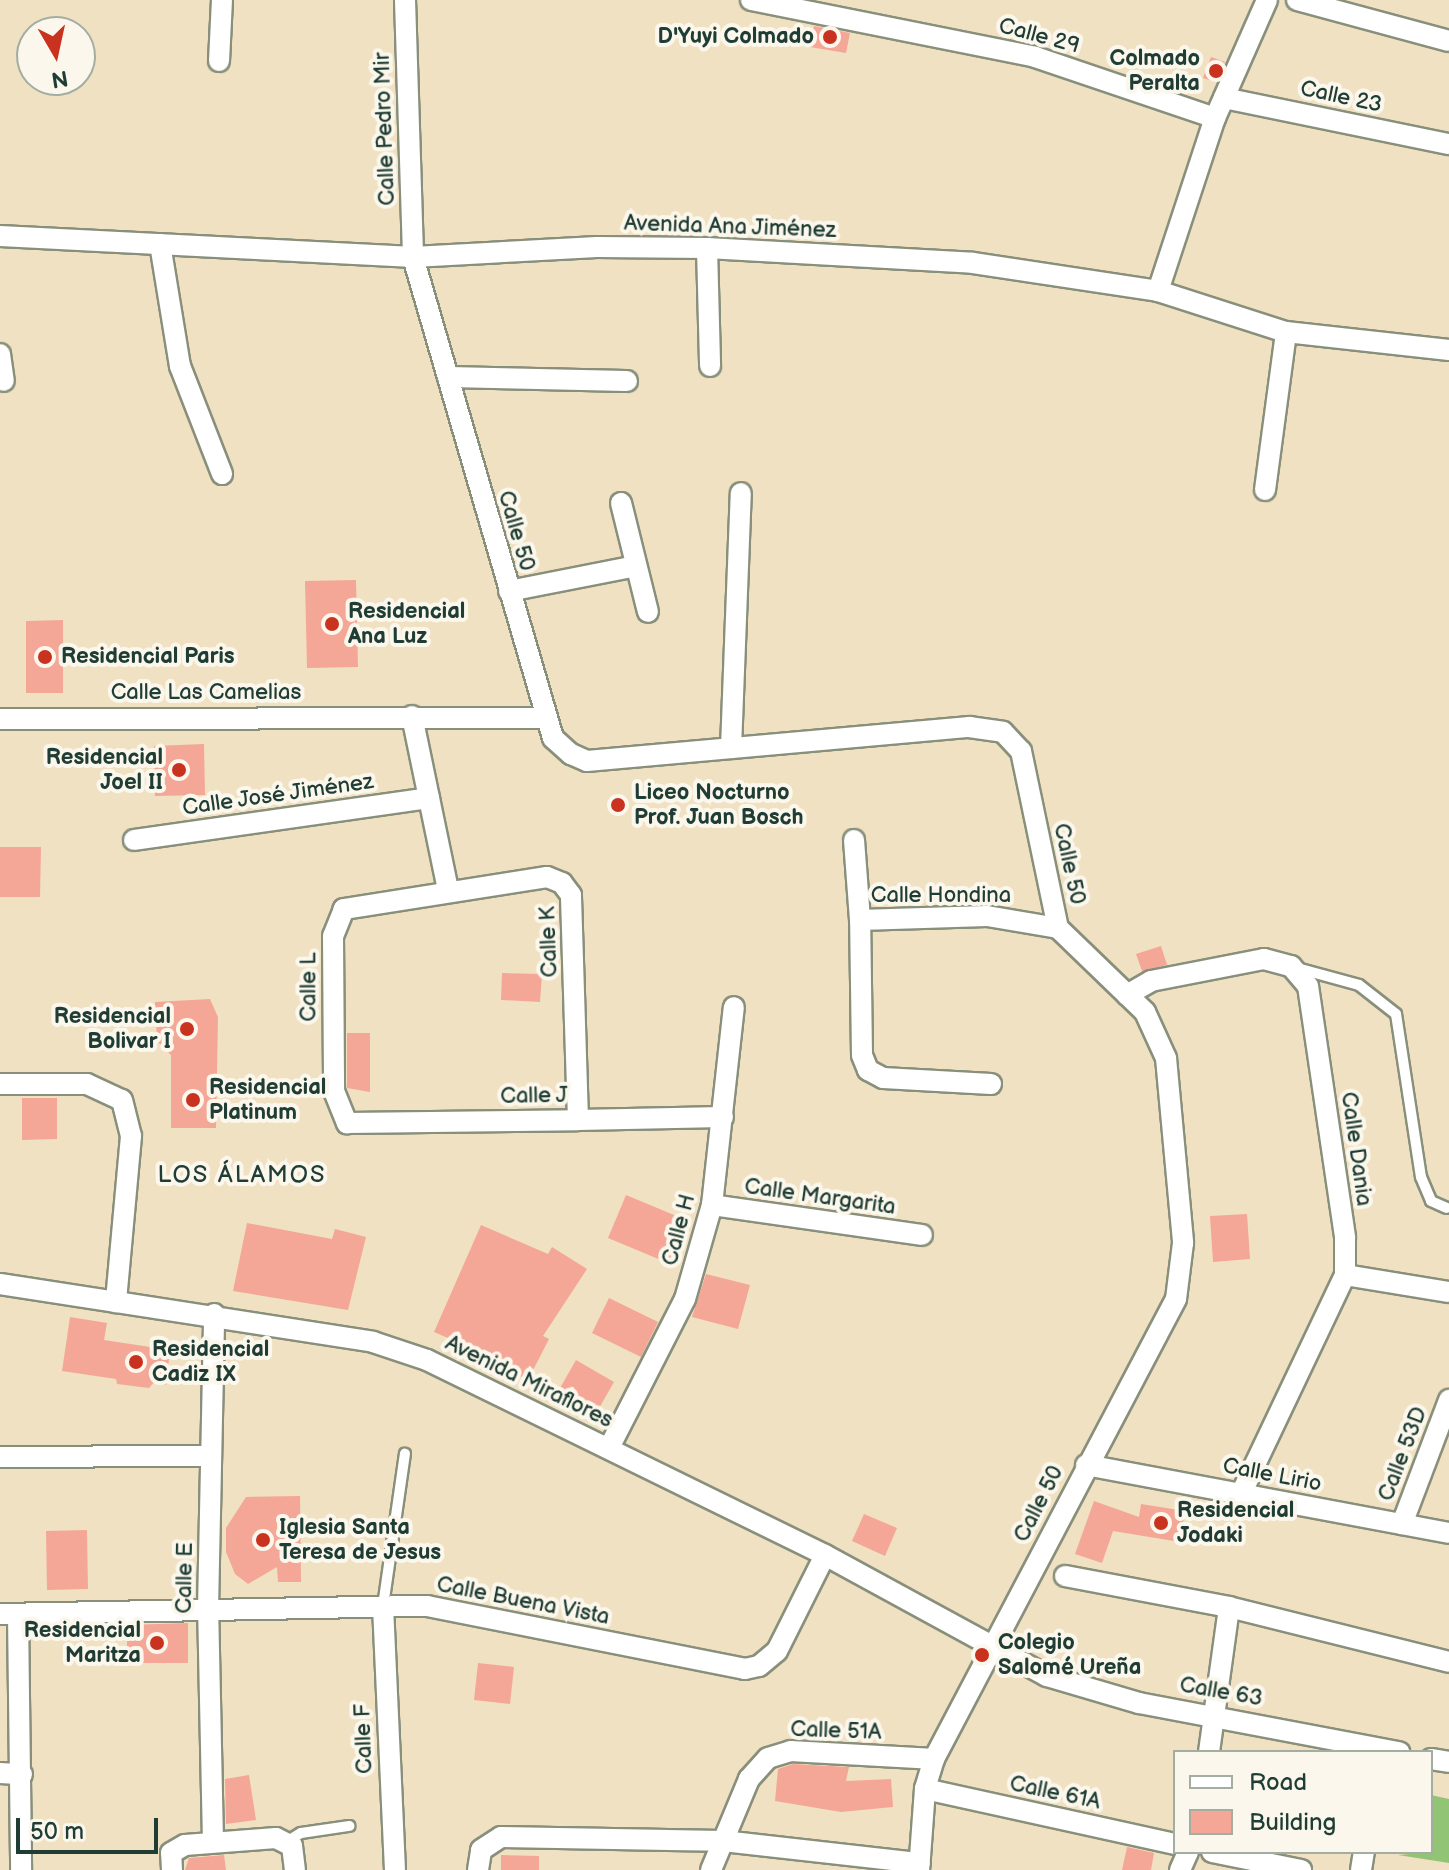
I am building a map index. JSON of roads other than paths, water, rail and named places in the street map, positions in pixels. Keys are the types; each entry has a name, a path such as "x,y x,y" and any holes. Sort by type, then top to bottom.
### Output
{"street":[{"path":"219,61 222,0"},
{"name":"Calle Pedro Mir","path":"405,0 413,257"},
{"name":"Calle 29","path":"751,0 793,3 1035,57 1215,118"},
{"path":"1158,291 1215,118 1267,0"},
{"path":"1297,0 1449,41"},
{"name":"Calle 23","path":"1224,98 1449,144"},
{"name":"Avenida Ana Jiménez","path":"0,236 413,257 597,247 707,248 973,263 1158,291 1286,332 1449,350"},
{"path":"160,244 180,366 222,474"},
{"path":"707,248 710,366"},
{"name":"Calle 50","path":"413,257 544,718 553,738 571,754 587,761 969,727 1003,732 1021,751 1058,928 1127,995 1158,1031 1166,1058 1182,1273 1176,1299 934,1759 925,1789 920,1866"},
{"path":"1265,490 1286,332"},
{"path":"0,354 4,381"},
{"path":"448,377 627,381"},
{"path":"731,748 741,493"},
{"path":"621,503 648,612"},
{"path":"509,591 636,566"},
{"path":"412,716 448,890"},
{"name":"Calle Las Camelias","path":"0,719 544,718"},
{"name":"Calle José Jiménez","path":"134,840 429,798"},
{"path":"854,840 860,920"},
{"name":"Calle K","path":"448,890 547,877 571,895 578,1120"},
{"name":"Calle L","path":"347,1123 334,1091 333,936 344,909 448,890"},
{"name":"Calle Hondina","path":"991,1084 883,1078 868,1070 862,1055 860,920 987,916 1058,928"},
{"path":"1127,995 1151,981 1264,959 1291,966"},
{"name":"Calle Dania","path":"1241,1494 1345,1275 1345,1238 1308,986 1291,966"},
{"name":"Calle H","path":"609,1448 685,1299 712,1205 734,1007"},
{"path":"0,1084 87,1084 122,1100 131,1136 116,1302"},
{"name":"Calle J","path":"347,1123 723,1117"},
{"name":"Calle Margarita","path":"712,1205 922,1235"},
{"path":"1345,1275 1449,1292"},
{"name":"Avenida Miraflores","path":"0,1284 214,1314 373,1342 427,1360 825,1555 995,1647"},
{"name":"Calle E","path":"213,1842 208,1609 214,1314"},
{"name":"Calle 53D","path":"1402,1524 1449,1400"},
{"path":"0,1457 211,1456"},
{"name":"Calle Lirio","path":"1086,1465 1449,1533"},
{"name":"Calle Buena Vista","path":"9,1614 383,1606 451,1608 745,1669 759,1666 777,1651 825,1555"},
{"path":"1065,1576 1229,1607 1449,1662"},
{"name":"Calle F","path":"383,1606 395,1870"},
{"path":"1209,1750 1229,1607"},
{"path":"9,1614 22,1774 21,1870"},
{"name":"Calle 63","path":"995,1647 1091,1692 1216,1714 1382,1750"},
{"name":"Calle 51A","path":"711,1870 749,1779 779,1753 934,1759"},
{"path":"0,1773 22,1774"},
{"name":"Calle 61A","path":"925,1789 1173,1844"},
{"path":"478,1870 481,1850 501,1837 723,1841 920,1866"},
{"path":"172,1861 213,1842 288,1841 295,1870"},
{"path":"1222,1854 1301,1870"}],"lane":[{"path":"1291,966 1359,985 1396,1014 1421,1177 1431,1201 1447,1208"},
{"path":"383,1606 405,1454"},
{"path":"288,1841 301,1833 349,1826"}],"place":[{"name":"D'Yuyi Colmado","path":"830,37"},
{"name":"Colmado Peralta","path":"1216,71"},
{"name":"Residencial Ana Luz","path":"332,624"},
{"name":"Residencial Paris","path":"45,657"},
{"name":"Residencial Joel II","path":"179,770"},
{"name":"Liceo Nocturno Prof. Juan Bosch","path":"618,805"},
{"name":"Residencial Bolivar I","path":"187,1029"},
{"name":"Residencial Platinum","path":"193,1100"},
{"name":"Residencial Cadiz IX","path":"136,1362"},
{"name":"Residencial Jodaki","path":"1161,1523"},
{"name":"Iglesia Santa Teresa de Jesus","path":"263,1540"},
{"name":"Residencial Maritza","path":"157,1643"},
{"name":"Colegio Salomé Ureña","path":"982,1655"}],"district":[{"name":"LOS ÁLAMOS","path":"242,1175"}]}
